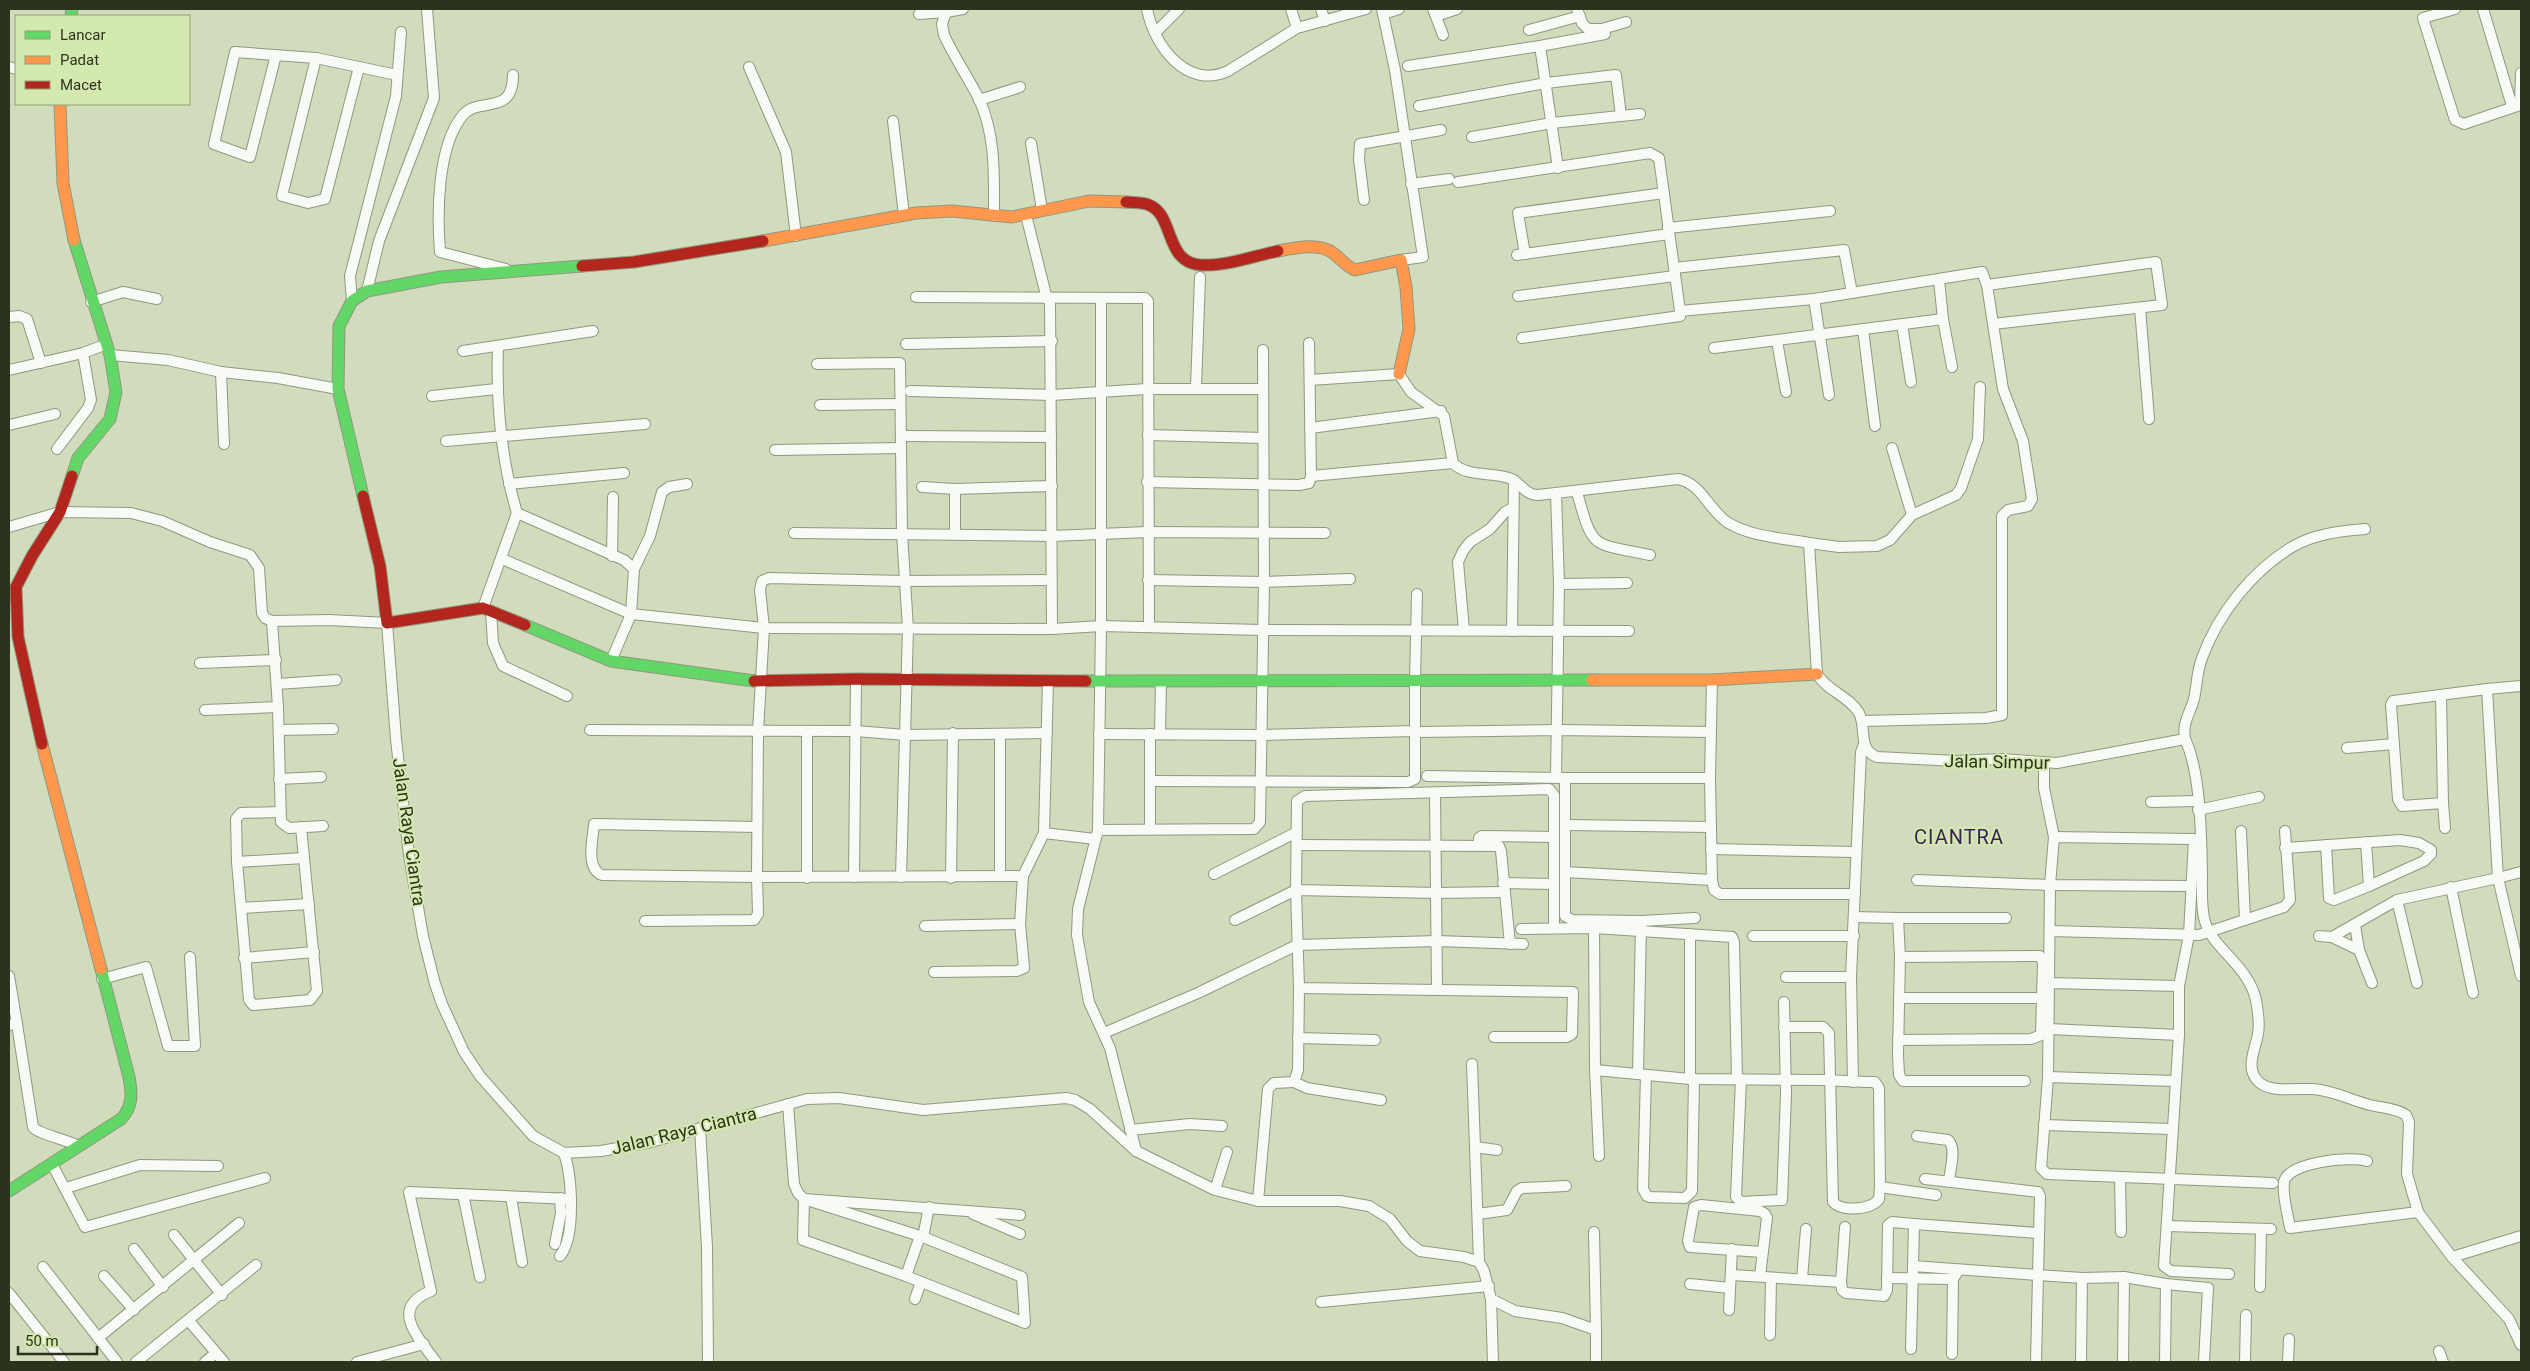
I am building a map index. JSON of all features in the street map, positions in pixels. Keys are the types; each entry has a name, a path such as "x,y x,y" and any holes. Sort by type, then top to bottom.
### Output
{"street":[{"path":"367,291 379,241 434,98 427,9"},
{"path":"919,14 963,9"},
{"path":"1147,9 1155,33 1176,64 1196,75 1217,76 1254,56 1298,28 1291,9"},
{"path":"1155,33 1178,9"},
{"path":"1321,9 1325,21"},
{"path":"1302,27 1366,9"},
{"path":"387,624 380,566 338,389 339,326 352,301 367,291 441,277 634,262 796,236 904,215 952,211 1012,217 1089,201 1112,200 1150,205 1160,215 1178,254 1188,262 1200,265 1215,264 1297,247 1325,248 1336,254 1350,268 1355,270 1423,257 1395,70 1383,12 1398,9"},
{"path":"1443,35 1434,13 1457,9"},
{"path":"2455,9 2424,18 2455,120 2464,124 2518,105"},
{"path":"2482,9 2518,105"},
{"path":"946,12 942,24 944,35 980,100 988,126 993,156 994,216"},
{"path":"1529,30 1578,13 1584,26 1591,30 1626,22"},
{"path":"352,301 350,276 396,96 401,32"},
{"path":"1408,66 1605,34"},
{"path":"1540,46 1558,168"},
{"path":"276,55 250,157 214,144 235,52 276,55 316,58 397,75"},
{"path":"316,58 282,196 308,204 325,199 359,67"},
{"path":"749,67 786,152 796,236"},
{"path":"2518,105 2521,73"},
{"path":"511,272 440,252 439,234 445,154 455,128 465,113 490,105 510,95 513,88 513,75"},
{"path":"1419,106 1546,83 1616,75 1621,116"},
{"path":"980,100 1020,87"},
{"path":"9,1191 122,1119 131,1103 128,1077 38,730 18,637 12,588 60,512 78,458 110,419 114,407 115,380 108,349 92,302 67,214 63,183 60,105"},
{"path":"1472,137 1552,123 1640,114"},
{"path":"893,121 904,215"},
{"path":"1364,200 1359,159 1360,144 1441,130"},
{"path":"1031,144 1042,210"},
{"path":"1411,184 1558,168 1650,154 1659,158 1680,316 1522,338"},
{"path":"1664,194 1518,213 1521,254 1669,231 1830,211"},
{"path":"1026,215 1048,299 1052,341 1052,629"},
{"path":"1518,296 1674,272 1844,250 1852,293"},
{"path":"1401,260 1406,288 1409,330 1400,374 1413,393 1441,412 1444,417 1453,463 1461,470 1488,473 1514,480 1530,494 1577,492 1682,480 1694,485 1716,514 1733,526 1753,533 1839,547 1877,546 1890,540 1912,516 1953,497 1959,492 1978,439 1980,387"},
{"path":"1986,285 2156,262 2162,305 1993,324"},
{"path":"1680,311 1814,298 1982,272 1986,285 2003,389 2023,441 2032,499 2028,506 2008,510 2002,516 2002,714 1986,718 1862,721"},
{"path":"1196,388 1200,277"},
{"path":"1939,280 1943,320 1952,367"},
{"path":"92,302 123,292 157,299"},
{"path":"916,297 1101,300 1145,298 1148,301 1147,532 1149,628"},
{"path":"1814,298 1829,395"},
{"path":"1101,300 1101,626 1096,835 1078,909 1077,935 1088,1002 1110,1048 1136,1152"},
{"path":"2140,308 2149,419"},
{"path":"9,317 19,316 28,320 41,363"},
{"path":"1714,348 1943,320"},
{"path":"1902,324 1911,382"},
{"path":"1863,329 1874,426"},
{"path":"463,351 593,331"},
{"path":"906,344 1052,341"},
{"path":"1777,341 1786,392"},
{"path":"1147,482 1264,485 1304,485 1309,483 1311,476 1309,343"},
{"path":"498,347 496,389 501,437 508,484 517,513 487,609 492,643 503,666 567,696"},
{"path":"9,370 108,349 220,372 278,378 338,389"},
{"path":"1044,833 1096,835 1150,828 1254,829 1260,822 1263,735 1261,682 1264,582 1263,350"},
{"path":"58,448 88,408 91,400 83,353"},
{"path":"818,364 900,364 902,533 908,629 905,680 901,877"},
{"path":"220,372 224,444"},
{"path":"1310,380 1400,374"},
{"path":"432,396 496,389"},
{"path":"910,391 1052,395 1147,389 1263,389"},
{"path":"820,405 900,404"},
{"path":"1310,428 1441,412"},
{"path":"9,425 55,414"},
{"path":"446,441 645,424"},
{"path":"1148,435 1263,438"},
{"path":"905,436 1051,437"},
{"path":"775,450 901,448"},
{"path":"1892,448 1912,516"},
{"path":"1311,476 1453,463"},
{"path":"508,484 624,473"},
{"path":"1512,631 1514,480"},
{"path":"611,661 631,614 634,569 650,536 662,492 669,487 687,484"},
{"path":"922,487 955,489 1052,486"},
{"path":"955,489 956,534"},
{"path":"1577,492 1586,526 1595,541 1610,547 1650,555"},
{"path":"1554,928 1553,884 1559,829 1561,777 1558,730 1556,493"},
{"path":"612,556 613,497"},
{"path":"1464,630 1458,562 1470,542 1490,530 1505,512 1513,508"},
{"path":"9,527 60,512 145,516 210,542 250,555 259,568 262,615 272,621 329,620 387,624 487,609 611,661 762,682 856,679 1261,682 1712,680 1786,674 1817,674"},
{"path":"517,513 626,561 634,569"},
{"path":"2365,529 2336,532 2304,541 2272,562 2247,584 2215,629 2202,658 2194,700 2184,722 2185,739 2194,760 2196,774 2203,906 2209,932 2236,962 2251,985 2255,997 2258,1034 2251,1069 2258,1081 2272,1088 2313,1089 2339,1094 2406,1115 2409,1122 2407,1174 2418,1212 2452,1257 2505,1314 2521,1345"},
{"path":"794,533 1052,536 1147,532 1325,533"},
{"path":"1809,543 1817,674 1828,687 1852,704 1862,721 1864,744 1861,750 1856,852 1852,978 1853,1082"},
{"path":"502,559 631,614 764,628 1052,629 1101,626 1262,630 1629,632"},
{"path":"646,921 754,920 758,914 758,731 764,628 760,590 762,581 765,579 904,581 1051,580"},
{"path":"1148,580 1264,582 1350,579"},
{"path":"1558,584 1627,583"},
{"path":"1151,781 1413,781 1417,777 1418,732 1415,680 1417,594"},
{"path":"272,621 279,730 280,812 284,826 289,828 323,826"},
{"name":"Jalan Raya Ciantra","path":"387,624 396,739 409,855 423,936 442,1004 464,1052 480,1076 533,1136 564,1153 634,1146 807,1099 833,1098 923,1110 1066,1098 1075,1100 1090,1109 1136,1152 1215,1190 1258,1201 1340,1201 1369,1206 1390,1220 1407,1241 1420,1251 1464,1257 1479,1262"},
{"path":"200,663 276,660"},
{"path":"854,877 856,679"},
{"path":"277,684 336,680"},
{"path":"1712,680 1710,778 1712,880 1714,890 1720,894 1855,894"},
{"path":"934,972 1021,970 1025,964 1020,924 1023,876 1044,833 1048,681"},
{"path":"1150,828 1151,781 1160,681"},
{"path":"2443,803 2406,807 2399,803 2394,744 2393,701 2521,686"},
{"path":"2487,689 2498,878 2521,976"},
{"path":"2441,695 2445,828"},
{"path":"205,710 278,707"},
{"path":"279,730 333,729"},
{"path":"590,730 856,731 904,735 1047,733"},
{"path":"1099,734 1263,735 1558,730 1711,732"},
{"path":"807,731 807,878"},
{"path":"951,878 953,733"},
{"path":"1000,734 1000,876"},
{"name":"Jalan Simpur","path":"1864,744 1872,755 1899,760 1957,761 2001,758 2044,763 2065,763 2185,739"},
{"path":"2347,748 2394,744"},
{"path":"2044,763 2044,788 2054,837 2050,885 2048,1077 2040,1163 2044,1173 2273,1183"},
{"path":"1427,776 1710,778"},
{"path":"279,779 321,777"},
{"path":"1294,1082 1299,1067 1296,832 1297,802 1302,797 1547,788 1554,795 1565,872 1564,914 1569,919 1641,926 1690,934 1726,935 1734,942 1739,1079 1735,1192 1737,1199 1741,1202 1778,1201 1784,1198 1784,1002"},
{"path":"1435,793 1437,990"},
{"path":"2151,802 2198,806 2259,797"},
{"path":"280,812 238,815 237,862 240,908 244,958 251,1004 310,1000 318,991 301,827"},
{"path":"757,827 594,824 592,862 594,870 602,875 807,878 1023,876"},
{"path":"1479,845 1479,838 1482,836 1559,829 1711,827"},
{"path":"2241,831 2245,920"},
{"path":"2051,931 2189,935 2209,932 2284,907 2290,902 2285,831"},
{"path":"1214,874 1296,832"},
{"path":"2054,837 2194,839 2190,886 2189,935 2179,986 2178,1034 2164,1266 2166,1270 2229,1274"},
{"path":"2285,848 2366,842 2413,841 2426,847 2431,854 2424,861 2334,900 2331,899 2326,845"},
{"path":"2366,842 2369,886"},
{"path":"1297,844 1495,845 1500,848 1510,944"},
{"path":"1712,849 1856,852"},
{"path":"237,862 304,858"},
{"path":"1565,872 1712,880"},
{"path":"2332,938 2397,900 2521,872"},
{"path":"1917,880 2050,885 2190,886"},
{"path":"1235,920 1296,890 1437,893 1553,884"},
{"path":"2451,887 2473,993"},
{"path":"2397,900 2417,983"},
{"path":"240,908 310,904"},
{"path":"1855,917 2006,918"},
{"path":"1520,929 1641,926 1695,918"},
{"path":"1898,918 1900,957 1899,1075 1904,1082 2025,1081"},
{"path":"924,926 1020,924"},
{"path":"2355,925 2359,950 2372,982"},
{"path":"1641,926 1643,1189 1647,1196 1650,1197 1685,1198 1692,1191 1690,934"},
{"path":"1594,928 1595,1070 1599,1156"},
{"path":"1753,936 1854,936"},
{"path":"2318,936 2332,938 2359,950"},
{"path":"1104,1032 1198,993 1297,945 1437,942 1523,944"},
{"path":"244,958 314,952"},
{"path":"1898,1040 2036,1038 2042,1033 2044,962 2040,956 1900,957"},
{"path":"102,979 146,968 168,1046 195,1046 190,957"},
{"path":"9,976 13,1025 33,1128 38,1132 59,1137 77,1147"},
{"path":"1786,977 1852,978"},
{"path":"2050,983 2179,986"},
{"path":"1299,988 1573,992 1572,1034 1567,1037 1494,1037"},
{"path":"1899,998 2042,998"},
{"path":"1595,1070 1692,1079 1739,1079 1832,1081 1853,1082 1875,1082 1879,1086 1880,1187 1879,1199 1871,1206 1855,1208 1833,1203 1832,1081 1831,1036 1827,1029 1821,1027 1784,1027"},
{"path":"2049,1029 2178,1034"},
{"path":"1298,1038 1375,1040"},
{"path":"1472,1064 1479,1262 1489,1286 1491,1299 1493,1362"},
{"path":"2048,1077 2175,1081"},
{"path":"1258,1201 1268,1089 1274,1084 1294,1082 1307,1088 1381,1100"},
{"path":"788,1104 794,1184 798,1193 804,1199 921,1237 1022,1277 1025,1323 906,1276 803,1240 804,1199"},
{"path":"1130,1130 1190,1124 1222,1126"},
{"path":"2044,1124 2171,1129"},
{"path":"700,1128 707,1247 708,1362"},
{"path":"1917,1136 1948,1140 1951,1143 1949,1181"},
{"path":"1475,1147 1497,1150"},
{"path":"1215,1190 1227,1152"},
{"path":"560,1256 565,1250 568,1240 566,1199 568,1164 564,1153"},
{"path":"2367,1161 2359,1158 2322,1162 2293,1169 2288,1173 2284,1182 2290,1228 2418,1212"},
{"path":"55,1162 85,1228 265,1178"},
{"path":"66,1188 140,1165 218,1166"},
{"path":"2120,1177 2120,1232"},
{"path":"1925,1178 2038,1192 2040,1196 2036,1362"},
{"path":"1478,1214 1506,1211 1517,1192 1522,1188 1566,1186"},
{"path":"1880,1187 1936,1195"},
{"path":"436,1362 409,1324 408,1313 413,1303 431,1291 409,1192 566,1199"},
{"path":"463,1194 480,1277"},
{"path":"511,1197 522,1262"},
{"path":"555,1244 561,1213 566,1199"},
{"path":"804,1199 1020,1215"},
{"path":"1760,1276 1766,1218 1763,1212 1702,1204 1694,1207 1689,1245 1693,1247 1762,1252"},
{"path":"906,1276 921,1237 929,1207"},
{"path":"965,1210 1020,1234"},
{"path":"98,1338 163,1287 239,1222"},
{"path":"1845,1227 1841,1282 1844,1292 1881,1296 1886,1294 1889,1222 2039,1233"},
{"path":"1911,1348 1914,1224"},
{"path":"2167,1226 2266,1229 2260,1287"},
{"path":"1802,1279 1806,1229"},
{"path":"1594,1232 1596,1362"},
{"path":"174,1236 222,1295"},
{"path":"2452,1257 2521,1236"},
{"path":"134,1249 163,1287"},
{"path":"1729,1310 1732,1249"},
{"path":"136,1362 222,1295 256,1265"},
{"path":"1913,1266 2082,1278 2124,1277 2208,1288 2204,1362"},
{"path":"43,1267 117,1362"},
{"path":"1952,1354 1953,1279 1959,1270"},
{"path":"1732,1275 1841,1282"},
{"path":"104,1276 134,1310"},
{"path":"2123,1362 2124,1277"},
{"path":"1770,1335 1771,1278"},
{"path":"1887,1278 1953,1279"},
{"path":"2081,1362 2082,1278"},
{"path":"915,1299 921,1282"},
{"path":"1690,1284 1730,1288"},
{"path":"2165,1362 2166,1284"},
{"path":"1321,1302 1489,1286"},
{"path":"9,1293 64,1362"},
{"path":"1491,1299 1515,1311 1562,1318 1596,1330"},
{"path":"2245,1362 2246,1315"},
{"path":"189,1321 224,1362"},
{"path":"2288,1362 2289,1339"},
{"path":"357,1362 424,1344"},
{"path":"2439,1351 2443,1362"},
{"path":"205,1362 216,1353"}],"traffic: fast":[{"path":"71,15 72,9"},
{"path":"72,476 78,458 110,419 116,392 110,355 74,240"},
{"path":"363,496 338,389 339,326 352,301 367,291 441,277 582,266"},
{"path":"525,625 611,661 754,681"},
{"path":"1086,681 1592,680"},
{"path":"9,1191 121,1119 128,1110 131,1094 129,1077 101,969"}],"traffic: slow":[{"path":"60,105 63,183 74,240"},
{"path":"763,241 916,213 952,211 1012,217 1089,201 1126,202"},
{"path":"1278,251 1291,248 1321,248 1333,253 1355,270 1401,260 1406,287 1409,329 1399,374"},
{"path":"1592,680 1712,680 1817,674"},
{"path":"42,744 101,969"}],"traffic: jam":[{"path":"1126,202 1147,204 1157,210 1163,218 1175,248 1181,257 1190,263 1202,265 1221,264 1278,251"},
{"path":"582,266 634,262 763,241"},
{"path":"42,744 18,637 16,587 32,556 60,512 72,476"},
{"path":"363,496 380,566 387,623 483,608 525,625"},
{"path":"754,681 856,679 1086,681"}],"district":[{"name":"CIANTRA","path":"1959,837"}]}
